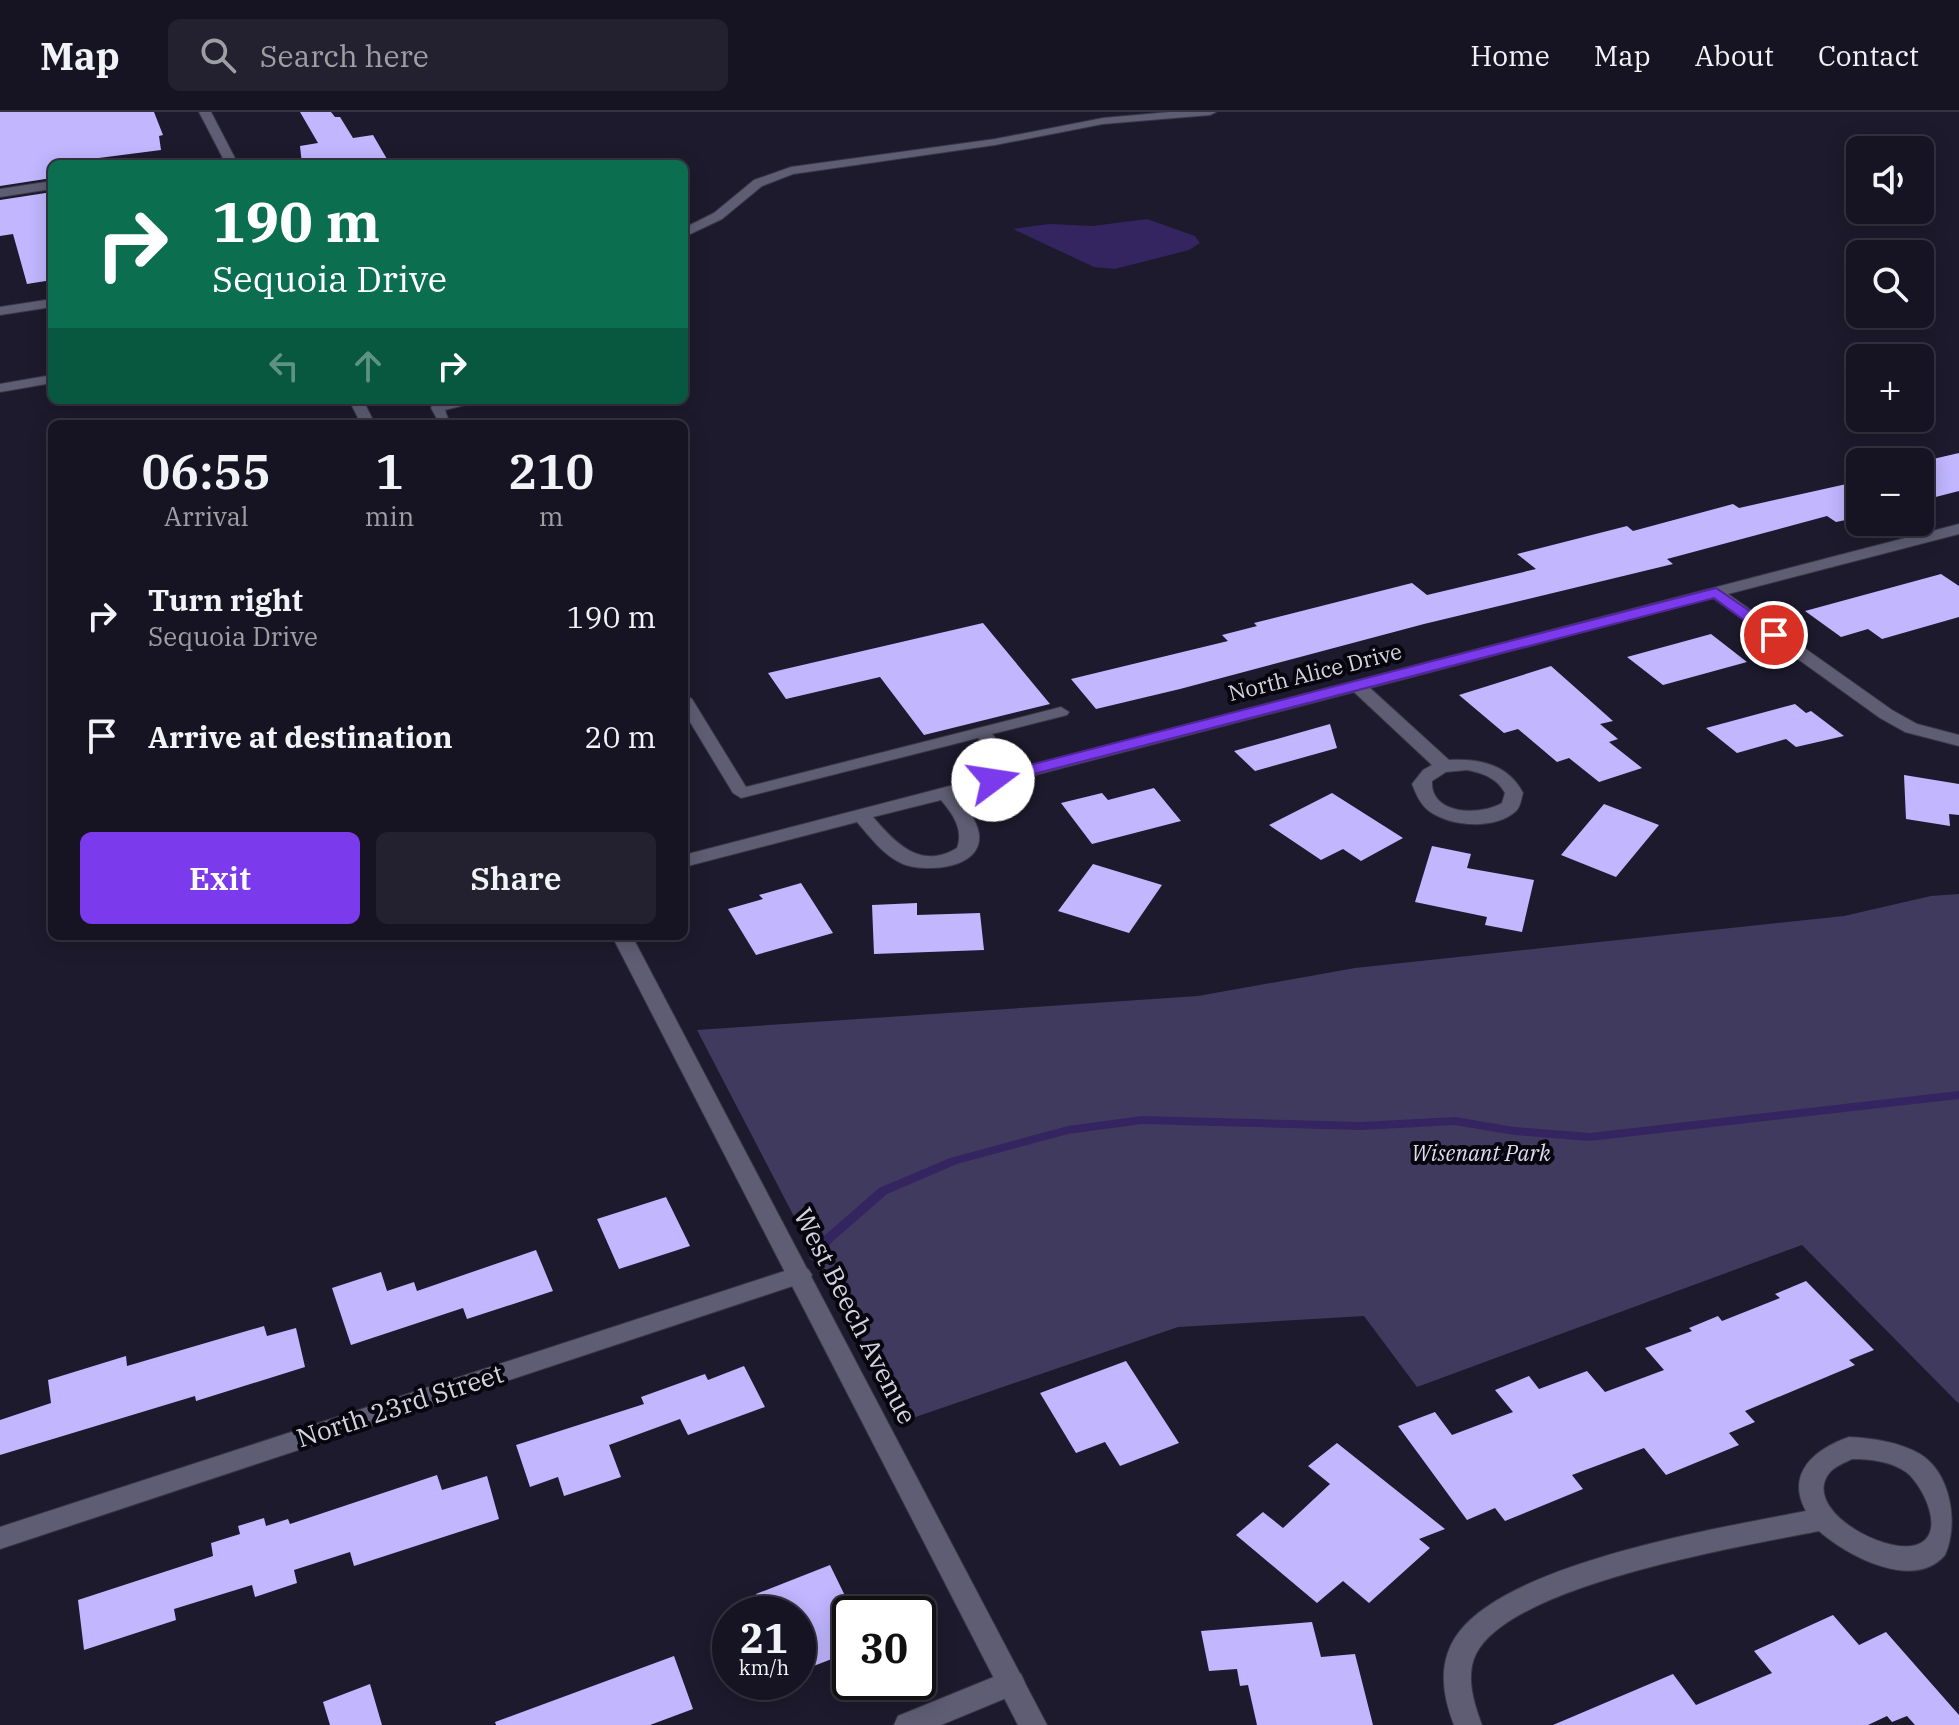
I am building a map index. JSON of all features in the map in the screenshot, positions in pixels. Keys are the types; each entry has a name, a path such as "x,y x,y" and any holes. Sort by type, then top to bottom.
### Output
{"street":[{"path":"205,112 230,160"},
{"path":"1103,121 1123,112"},
{"path":"688,231 718,216 758,183 778,175 995,142 1103,121 1210,112"},
{"path":"0,193 48,186"},
{"path":"0,311 48,304"},
{"path":"0,388 48,380"},
{"name":"North Alice Drive","path":"688,860 1959,529"},
{"path":"1716,593 1886,714 1911,728 1959,741"},
{"path":"1358,686 1444,766"},
{"path":"860,814 894,850 915,862 950,860 965,852 970,841 961,812 945,792"},
{"name":"West Beech Avenue","path":"624,940 1033,1725"},
{"name":"North 23rd Street","path":"0,1538 800,1275"},
{"path":"1849,1448 1871,1448 1894,1453 1915,1464 1945,1496 1950,1514 1949,1531 1940,1545 1925,1555 1904,1558 1882,1556 1859,1547 1839,1535 1823,1519 1813,1499 1811,1481 1817,1465 1830,1454 1849,1448"},
{"path":"1468,1725 1460,1707 1456,1668 1468,1640 1496,1613 1530,1596 1625,1562 1823,1519"},
{"path":"908,1725 1011,1683"}],"lane":[{"path":"444,420 437,408 458,404"},
{"path":"692,726 741,793 1061,712"},
{"path":"982,732 1017,774"}],"green space":[{"name":"Wisenant Park","path":"1959,894 1959,1404 1802,1245 1417,1387 1364,1316 1178,1327 901,1422 697,1030 1198,996 1355,968 1844,916 1931,896"}],"shaded area":[{"path":"1147,219 1195,236 1200,243 1189,250 1115,269 1094,267 1013,229 1049,224 1093,226"}],"building":[{"path":"0,112 154,112 163,135 159,136 161,150 83,160 48,160 48,179 0,186"},
{"path":"300,112 331,112 335,117 340,117 353,138 373,135 387,159 302,160 300,146 318,143"},
{"path":"48,193 48,281 27,284 13,234 0,236 0,200"},
{"path":"1959,453 1959,491 1934,497 1934,459"},
{"path":"1846,484 1846,520 1836,522 1827,516 1667,559 1673,564 1424,624 1180,689 1096,709 1071,679 1228,641 1222,635 1257,626 1254,623 1412,583 1427,595 1536,569 1517,554 1627,526 1633,531 1733,504 1739,508"},
{"path":"1941,574 1959,586 1959,617 1882,639 1868,629 1841,637 1805,611"},
{"path":"983,623 1050,704 924,735 880,677 786,699 768,673"},
{"path":"1711,634 1747,662 1663,685 1627,657"},
{"path":"1551,666 1613,721 1600,724 1618,739 1609,742 1642,768 1599,782 1569,758 1557,762 1518,729 1504,733 1459,695"},
{"path":"1795,704 1806,713 1811,711 1844,736 1796,747 1786,739 1737,753 1706,728"},
{"path":"1330,724 1337,748 1255,771 1234,751"},
{"path":"1904,775 1959,784 1959,815 1949,814 1950,826 1906,819"},
{"path":"1154,788 1181,821 1092,844 1061,803 1102,793 1108,800"},
{"path":"1332,793 1403,838 1361,861 1343,849 1321,860 1269,825"},
{"path":"1604,804 1659,825 1616,877 1561,855"},
{"path":"1432,846 1471,854 1467,868 1534,880 1522,932 1485,925 1487,917 1415,902"},
{"path":"1093,864 1162,885 1129,933 1058,911"},
{"path":"801,883 833,933 756,955 728,909 763,899 759,895"},
{"path":"917,903 917,915 980,913 984,950 874,954 872,905"},
{"path":"666,1197 690,1246 619,1269 597,1219"},
{"path":"536,1250 553,1291 467,1319 463,1308 351,1345 332,1288 381,1272 387,1291 414,1282 417,1291"},
{"path":"1806,1281 1874,1350 1849,1360 1855,1365 1745,1411 1755,1422 1729,1433 1739,1445 1666,1475 1644,1448 1572,1475 1583,1489 1505,1521 1495,1508 1467,1520 1398,1426 1435,1412 1452,1435 1513,1412 1495,1390 1529,1376 1539,1389 1587,1371 1605,1392 1664,1370 1645,1348 1692,1331 1689,1328 1718,1316 1722,1321 1780,1298 1775,1294"},
{"path":"264,1326 267,1336 296,1328 305,1367 196,1401 195,1396 0,1455 0,1420 51,1403 48,1380 126,1356 127,1366"},
{"path":"1126,1361 1179,1443 1120,1466 1105,1442 1076,1453 1040,1393"},
{"path":"744,1366 765,1407 688,1435 680,1419 609,1445 621,1477 564,1496 558,1477 530,1487 516,1445 644,1404 641,1397 705,1374 708,1380"},
{"path":"1337,1443 1445,1529 1419,1539 1430,1548 1369,1603 1343,1581 1317,1603 1236,1535 1263,1512 1283,1528 1330,1484 1308,1466"},
{"path":"437,1475 442,1490 487,1476 499,1519 354,1566 350,1552 294,1570 297,1583 255,1597 252,1585 174,1609 176,1620 84,1650 78,1600 213,1556 211,1543 240,1534 238,1526 264,1518 266,1526 288,1519 290,1524"},
{"path":"830,1565 845,1596 832,1596 832,1659 816,1665 816,1596 756,1594"},
{"path":"1833,1615 1859,1645 1886,1632 1959,1715 1959,1725 1915,1725 1907,1716 1892,1722 1887,1716 1868,1725 1553,1725 1673,1674 1696,1705 1772,1673 1754,1651"},
{"path":"1312,1622 1321,1657 1355,1654 1373,1725 1257,1725 1248,1685 1240,1686 1237,1669 1209,1671 1201,1631"},
{"path":"674,1656 693,1709 650,1725 496,1725 495,1722"},
{"path":"370,1684 382,1725 330,1725 323,1702"}],"waterway":[{"path":"815,1257 828,1239 883,1191 954,1161 1068,1130 1142,1120 1361,1126 1455,1121 1514,1131 1590,1137 1959,1095"}],"route":[{"path":"993,780 1716,593 1774,635"}]}
